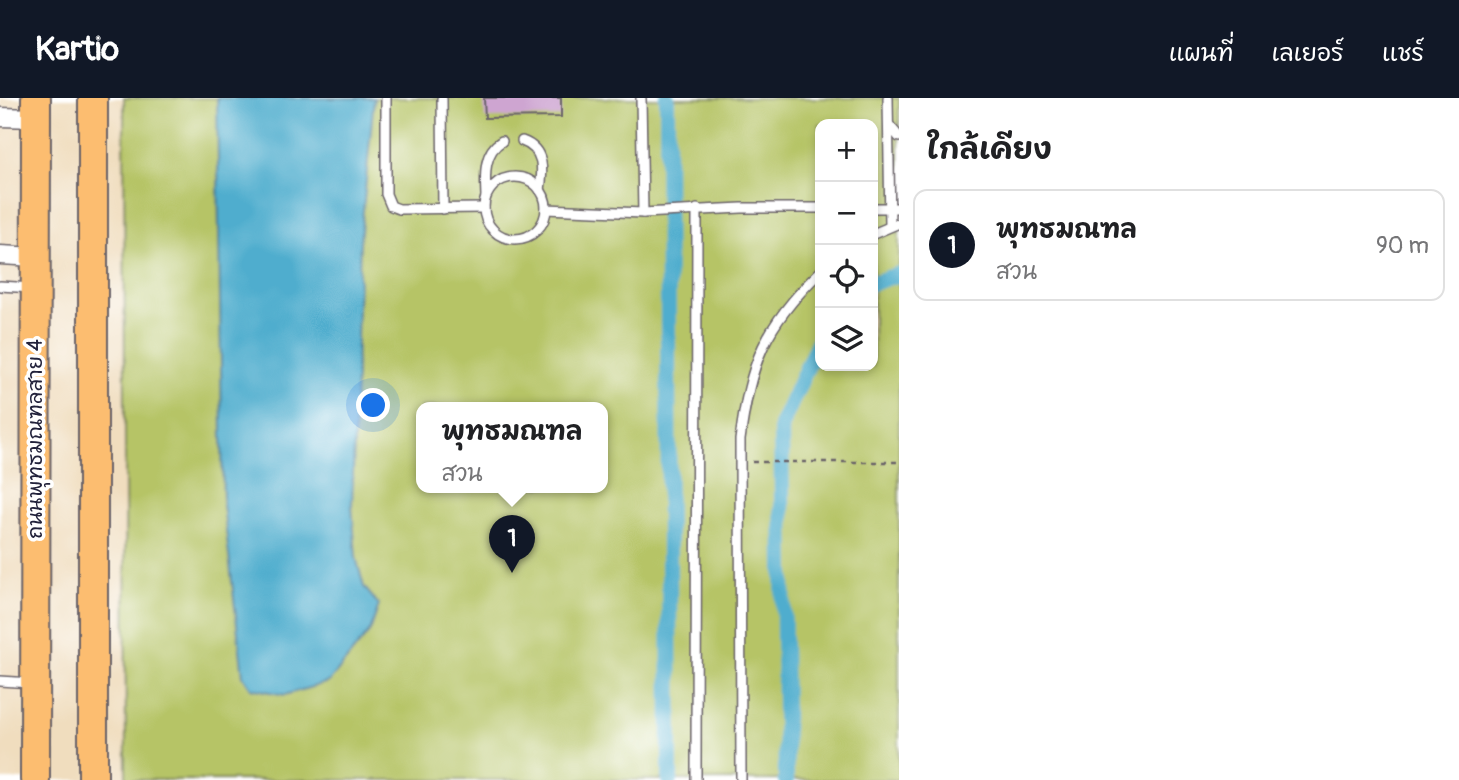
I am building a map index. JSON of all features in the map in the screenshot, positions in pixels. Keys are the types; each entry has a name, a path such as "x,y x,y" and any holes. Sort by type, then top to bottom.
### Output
{"main road":[{"path":"93,98 94,776"},
{"name":"ถนนพุทธมณฑลสาย 4","path":"35,780 36,108"}],"street":[{"path":"0,117 36,108"},
{"path":"0,255 36,257"}],"lane":[{"path":"386,98 386,194 391,206 399,209 443,209 485,204"},
{"path":"641,98 643,213"},
{"path":"878,232 895,224 888,208 888,98"},
{"path":"442,99 443,209"},
{"path":"889,125 899,137"},
{"path":"502,141 494,146 485,167 486,219 491,228 500,235 520,239 538,228 546,209 540,190 543,170 541,159 535,148 522,141"},
{"path":"485,204 497,183 506,179 525,179 540,190"},
{"path":"546,209 643,213 697,209 815,208"},
{"path":"878,208 899,208"},
{"path":"696,780 697,209"},
{"path":"741,780 740,440 752,371 766,337 789,304 815,277"},
{"path":"0,286 36,288"},
{"path":"0,681 34,683"}],"path":[{"path":"740,462 899,462"}],"green space":[{"path":"124,98 899,98 899,780 126,780"}],"water":[{"path":"217,98 374,98 360,242 352,506 356,557 364,587 379,605 370,631 329,682 285,695 251,688 243,676 223,505"}],"building":[{"path":"484,98 561,98 561,117 485,118"}],"waterway":[{"path":"667,98 670,780"},
{"path":"878,281 899,274"},
{"path":"786,780 781,426 815,349"}],"place":[{"name":"พุทธมณฑล","path":"512,573"}]}
